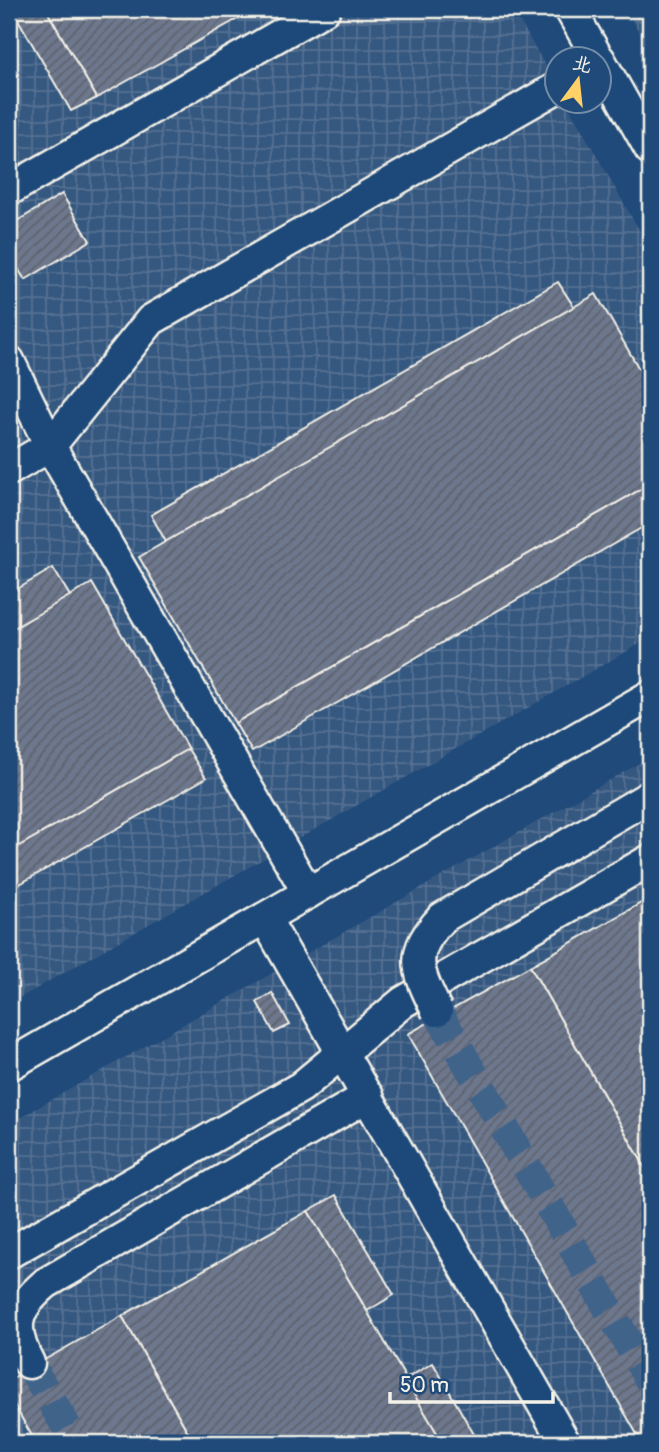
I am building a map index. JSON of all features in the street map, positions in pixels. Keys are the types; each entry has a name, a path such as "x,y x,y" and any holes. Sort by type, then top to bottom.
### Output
{"street":[{"path":"9,190 325,9"},
{"path":"570,9 591,46"},
{"path":"614,86 650,149"},
{"path":"9,470 50,446 151,320 544,95"},
{"path":"9,361 50,446 308,893"},
{"path":"9,1065 650,696"},
{"path":"437,1011 419,965 426,935 442,918 650,796"},
{"path":"9,1252 301,1087 403,1002 650,860"},
{"path":"265,918 565,1443"},
{"path":"29,1363 20,1345 16,1327 30,1297 46,1283 368,1096"}],"shaded area":[{"path":"9,9 513,9 544,63 544,116 574,116 650,249 650,638 9,1004"},
{"path":"626,9 650,9 650,51"},
{"path":"650,757 650,1443 9,1443 9,1124"}],"building":[{"path":"12,9 46,9 97,98 71,111"},
{"path":"46,9 255,9 97,98"},
{"path":"62,194 90,241 25,280 9,254 9,226"},
{"path":"558,282 574,307 166,542 151,515"},
{"path":"596,294 650,388 650,484 235,723 139,557"},
{"path":"650,484 650,523 252,752 235,723"},
{"path":"53,568 70,596 9,631 9,594"},
{"path":"92,583 188,749 9,852 9,631"},
{"path":"188,749 206,778 9,890 9,852"},
{"path":"650,898 650,1176 530,966"},
{"path":"530,966 650,1176 650,1443 642,1443 408,1034"},
{"path":"272,993 290,1025 274,1033 257,1002"},
{"path":"336,1195 394,1295 367,1311 308,1211"},
{"path":"308,1211 443,1443 194,1443 122,1316"},
{"path":"122,1316 194,1443 36,1443 9,1396 9,1380"},
{"path":"433,1363 479,1443 443,1443 405,1379"}],"tunnel":[{"path":"437,1011 650,1381"},
{"path":"29,1363 76,1443"}]}
